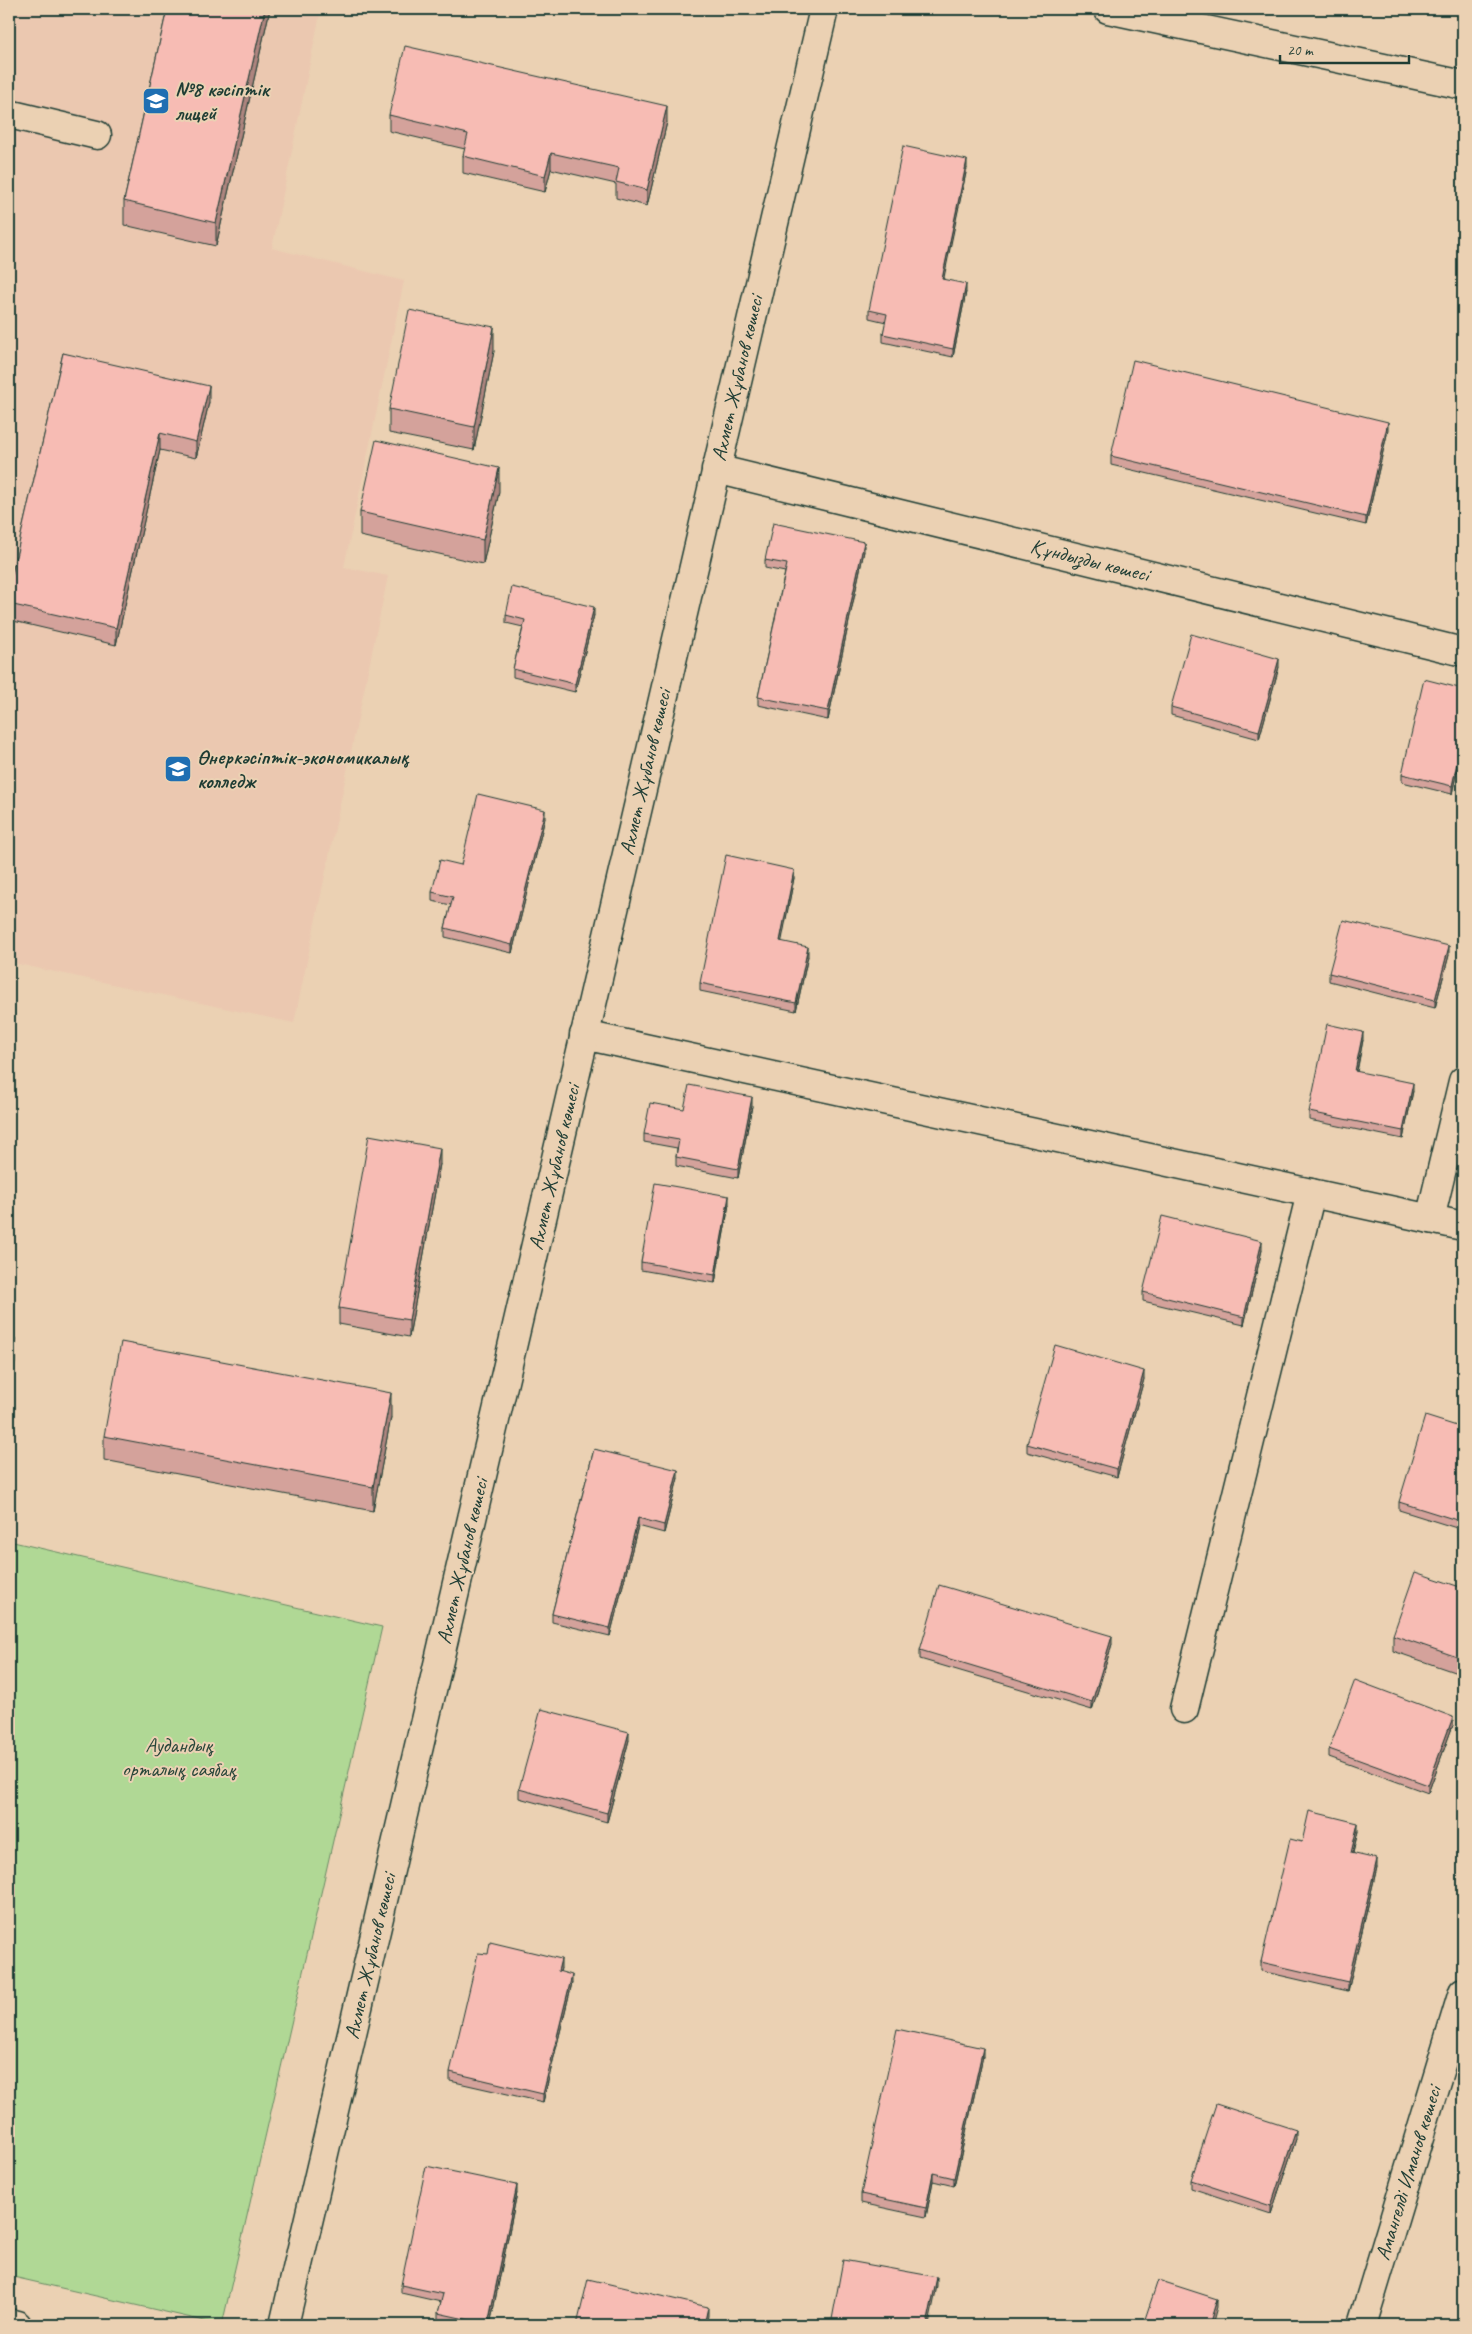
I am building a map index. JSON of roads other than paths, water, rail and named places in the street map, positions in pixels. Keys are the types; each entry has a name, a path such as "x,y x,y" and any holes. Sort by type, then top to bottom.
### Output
{"street":[{"name":"Ахмет Жұбанов көшесі","path":"284,2325 824,9"},
{"path":"1108,9 1463,85"},
{"path":"9,114 97,135"},
{"name":"Құндызды көшесі","path":"716,469 1463,652"},
{"path":"584,1035 1463,1226"},
{"path":"1430,1219 1463,1081"},
{"path":"1184,1709 1310,1193"},
{"name":"Амангелді Иманов көшесі","path":"1362,2325 1463,1992"},
{"path":"9,2323 17,2325"}],"place":[{"name":"№8 кәсіптік лицей","path":"156,101"},
{"name":"Өнеркәсіптік-экономикалық колледж","path":"178,769"}],"park label":[{"name":"Аудандық орталық саябақ","path":"179,1757"}]}
